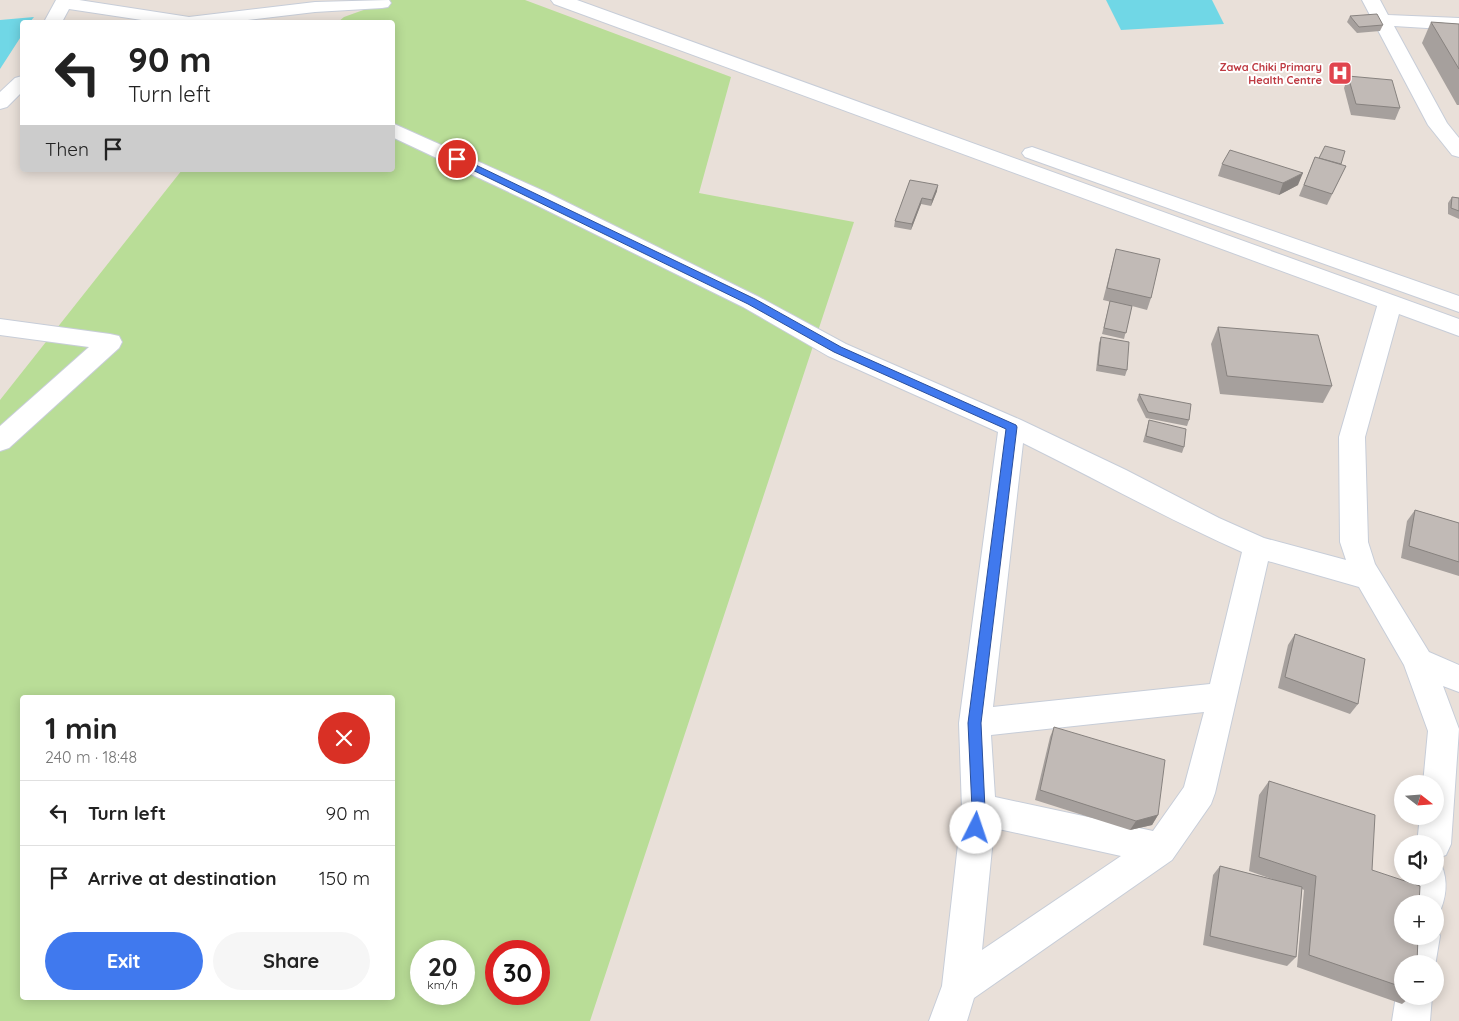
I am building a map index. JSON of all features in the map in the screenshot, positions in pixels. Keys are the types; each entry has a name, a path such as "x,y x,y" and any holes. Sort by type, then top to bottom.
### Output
{"street":[{"path":"560,0 1459,328"},
{"path":"600,0 776,64 1459,304"},
{"path":"1371,0 1380,20 1438,125 1459,151"},
{"path":"206,20 314,7 385,1"},
{"path":"358,20 385,1"},
{"path":"54,20 63,3 176,20"},
{"path":"1380,20 1459,24"},
{"path":"0,103 20,84"},
{"path":"395,130 538,197 751,302 837,350 1012,427 1256,547 1369,578"},
{"path":"1390,304 1352,436 1354,542 1362,567 1418,661 1444,731 1435,835"},
{"path":"0,327 110,342 1,439"},
{"path":"948,1021 960,986 979,809 974,723 1012,427"},
{"path":"960,986 1160,849 1199,793 1256,547"},
{"path":"1418,661 1459,679"},
{"path":"974,723 1223,696"},
{"path":"979,809 1160,849"},
{"path":"1411,1021 1413,1005"}],"green space":[{"path":"391,0 525,0 731,77 699,193 854,222 590,1021 0,1021 0,400 180,172 395,172 395,20 340,20"}],"water":[{"path":"1106,0 1212,0 1224,24 1121,30"},
{"path":"34,17 32,20 20,20 20,38 0,69 0,20"}],"building":[{"path":"1377,14 1383,25 1359,27 1350,16"},
{"path":"1431,22 1459,24 1459,69"},
{"path":"1348,76 1392,80 1400,108 1356,104"},
{"path":"1325,146 1345,151 1341,164 1319,158"},
{"path":"1230,150 1303,173 1283,183 1222,164"},
{"path":"1315,157 1346,166 1332,194 1304,185"},
{"path":"910,180 938,185 932,200 922,198 912,224 895,221"},
{"path":"1452,197 1459,198 1459,211 1451,208"},
{"path":"1116,249 1160,259 1151,298 1107,288"},
{"path":"1110,301 1132,306 1126,333 1104,328"},
{"path":"1218,327 1318,335 1332,386 1227,376"},
{"path":"1101,337 1129,342 1127,370 1098,365"},
{"path":"1139,394 1191,404 1189,420 1148,412"},
{"path":"1149,420 1186,429 1184,447 1146,436"},
{"path":"1415,510 1459,523 1459,562 1409,546"},
{"path":"1295,634 1365,659 1358,704 1285,677"},
{"path":"1054,727 1165,760 1158,815 1136,821 1040,790"},
{"path":"1269,781 1375,815 1372,870 1394,877 1394,885 1420,886 1420,895 1394,895 1394,945 1418,945 1417,955 1394,955 1394,984 1309,955 1316,876 1259,857"},
{"path":"1220,866 1302,887 1296,957 1210,936"}],"place":[{"name":"Zawa Chiki Primary Health Centre","path":"1340,73"}],"route":[{"path":"457,159 751,302 837,350 1012,427 974,723 979,809 976,828"}]}
